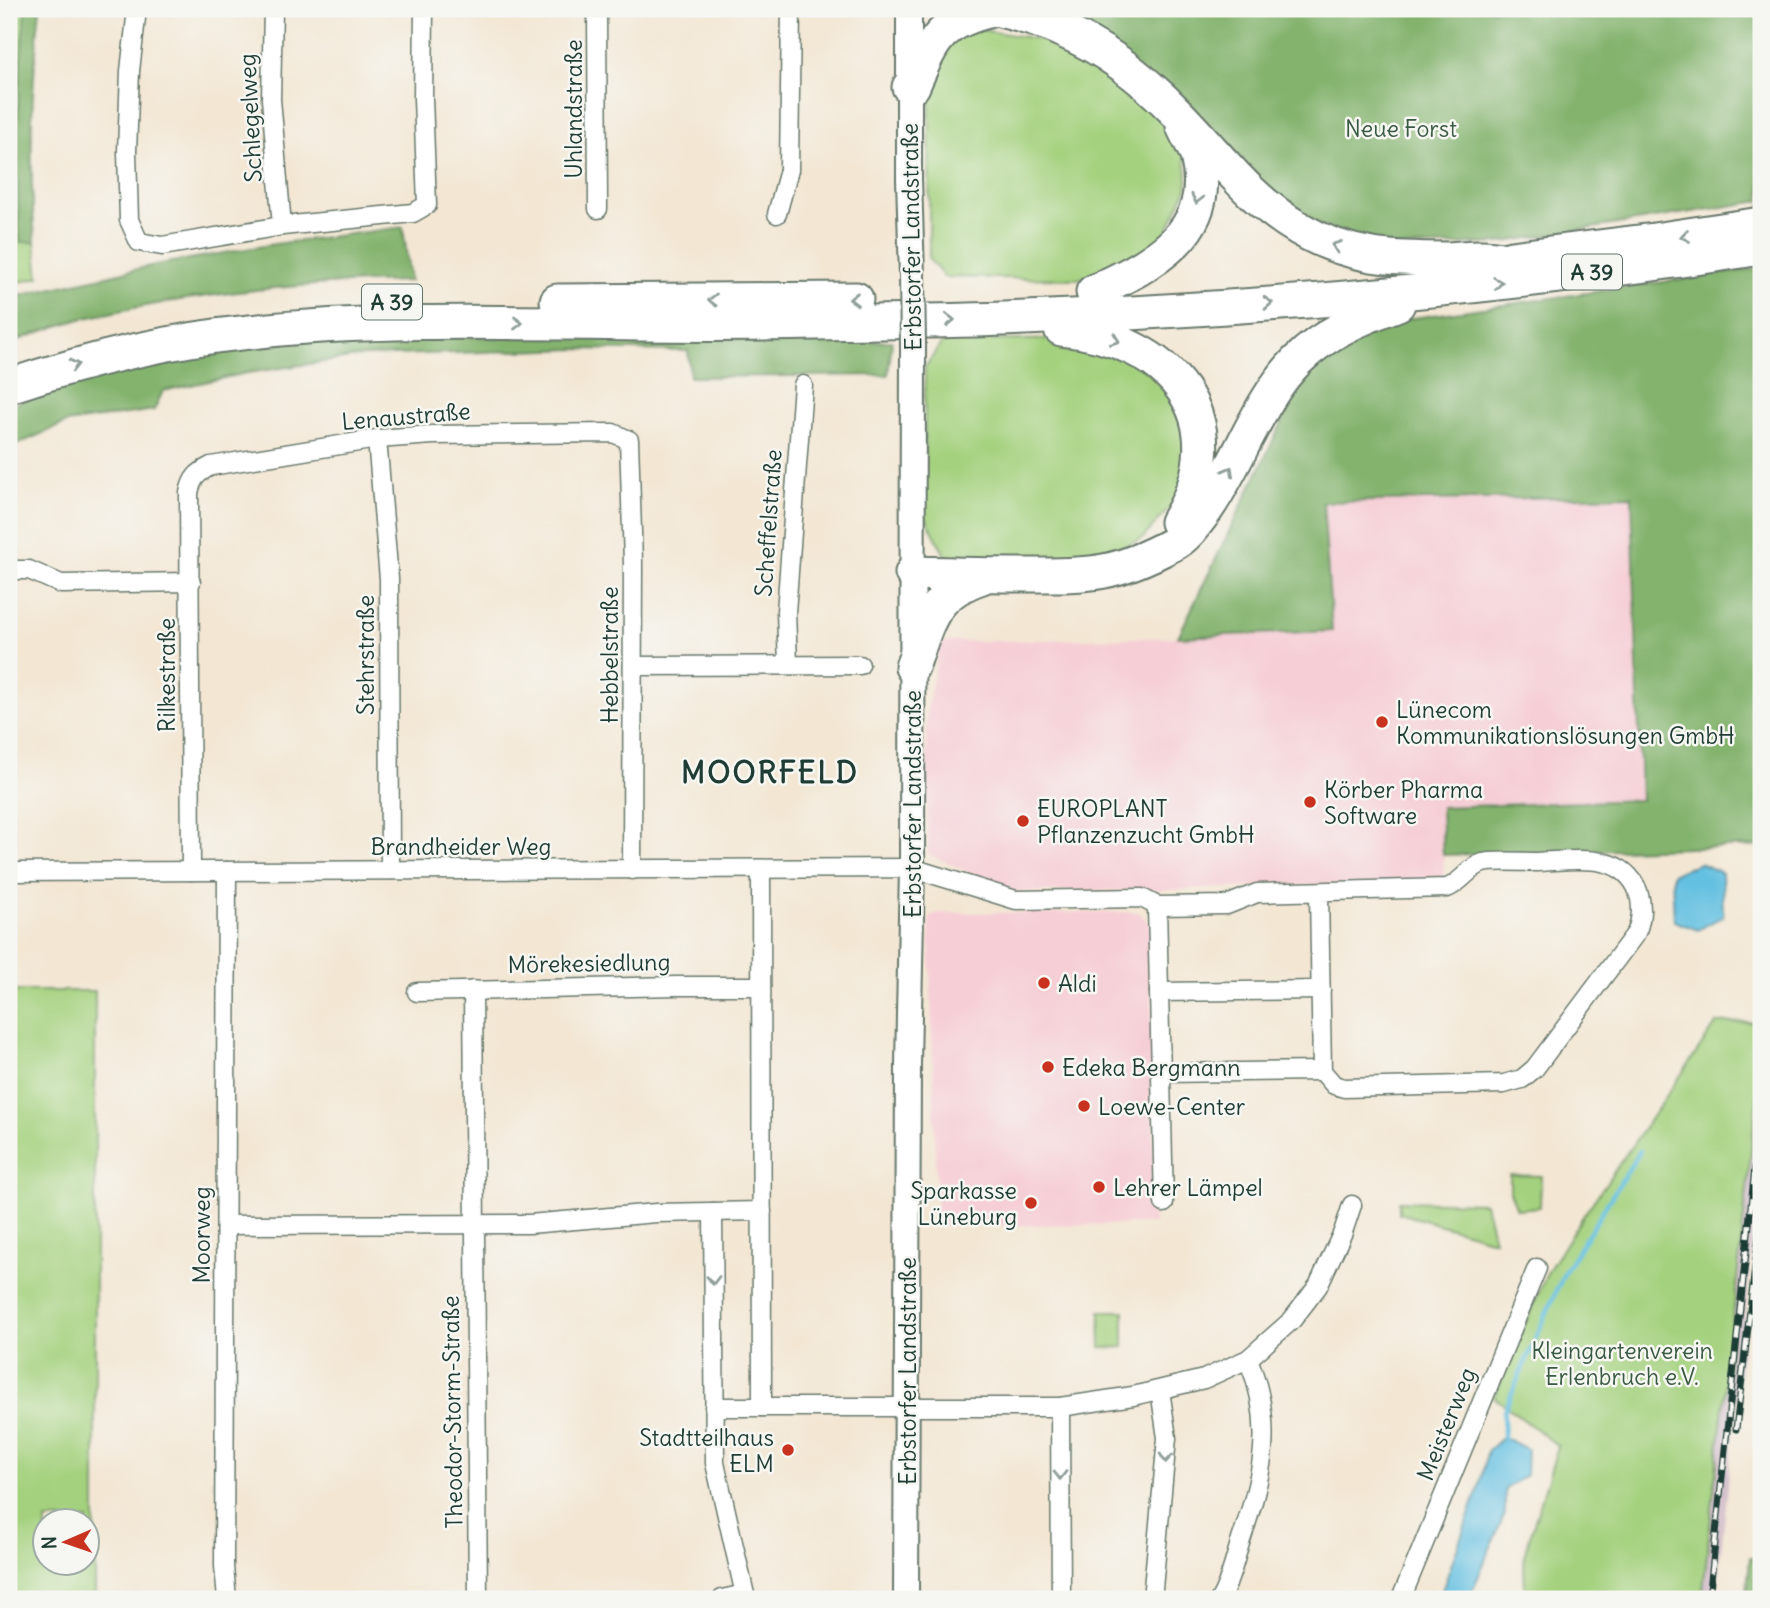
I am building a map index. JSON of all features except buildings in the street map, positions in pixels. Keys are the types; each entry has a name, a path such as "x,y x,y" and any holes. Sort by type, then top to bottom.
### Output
{"highway":[{"path":"909,87 913,86 930,47 941,33 967,16 996,9 1062,30 1092,46 1145,83 1176,111 1251,193 1274,213 1329,244 1362,255 1394,259 1500,260"},
{"path":"1093,292 1155,260 1174,244 1193,218 1200,187 1197,155 1176,111"},
{"name":"A 39","path":"9,362 117,331 180,318 329,305 1000,298 1429,269 1757,237"},
{"name":"A 39","path":"9,386 63,368 122,353 250,332 433,322 711,325 1002,319 1199,308 1430,291 1659,264 1757,237"},
{"path":"912,573 1049,575 1104,571 1175,544 1196,524 1214,498 1273,392 1296,362 1322,339 1350,323 1430,291"},
{"path":"1002,319 1003,323 1087,331 1120,342 1169,372 1185,394 1197,420 1201,447 1198,479 1173,528 1150,553"},
{"path":"912,667 930,617 940,602 962,584 988,575"}],"street":[{"path":"137,9 130,71 127,152 129,220 139,242 162,246 282,226 413,213 427,205 423,98 424,9"},
{"name":"Schlegelweg","path":"273,9 271,99 282,226"},
{"name":"Uhlandstraße","path":"597,9 598,209"},
{"path":"777,214 789,170 790,9"},
{"name":"Erbstorfer Landstraße","path":"906,1599 913,345 909,9"},
{"name":"Scheffelstraße","path":"788,664 786,612 803,385"},
{"name":"Lenaustraße","path":"192,480 198,472 211,466 377,439 546,432 612,433 629,440"},
{"name":"Stehrstraße","path":"377,439 389,579 390,870"},
{"name":"Hebbelstraße","path":"629,440 633,497 632,870"},
{"name":"Rilkestraße","path":"191,871 189,493 192,480"},
{"path":"9,570 29,570 61,584 191,582"},
{"path":"633,666 860,665"},
{"name":"Brandheider Weg","path":"9,872 912,868 1006,898 1037,901 1142,898 1157,906 1227,905 1257,893 1447,887 1453,886 1483,863 1597,861 1620,867 1634,883 1642,909 1636,933 1535,1068 1522,1079 1504,1084 1343,1088 1334,1085 1322,1071"},
{"path":"761,869 762,1407"},
{"name":"Moorweg","path":"227,1599 224,1566 228,871"},
{"path":"1161,1073 1322,1071 1319,892"},
{"path":"1157,906 1164,1203"},
{"name":"Mörekesiedlung","path":"417,992 761,986"},
{"name":"Theodor-Storm-Straße","path":"472,990 478,1599"},
{"path":"1160,992 1321,990"},
{"path":"714,1407 1060,1406 1160,1390 1204,1379 1248,1359 1292,1320 1318,1286 1343,1232 1352,1205"},
{"path":"226,1225 529,1224 656,1213 762,1210"},
{"path":"713,1212 715,1463 746,1597 722,1599"},
{"name":"Meisterweg","path":"1401,1599 1537,1268"},
{"path":"1220,1599 1256,1497 1264,1460 1262,1405 1256,1378 1248,1359"},
{"path":"1152,1599 1167,1438 1160,1390"},
{"path":"1060,1406 1061,1599"}],"shaded area":[{"path":"1633,496 1643,849 1444,855 1443,881 1012,892 928,854 926,716 940,642 1332,631 1323,502"},
{"path":"1139,912 1151,926 1154,1224 948,1226 937,1222 929,918 937,913"},
{"path":"1761,1060 1761,1160 1723,1533 1715,1599 1702,1599"}],"green space":[{"path":"9,9 26,9 19,96 19,213 21,242 35,242 39,277 9,285"},
{"path":"26,9 40,9 32,125 35,242 20,242 19,96"},
{"name":"Neue Forst","path":"1040,9 1761,9 1761,201 1498,243 1394,248 1305,221"},
{"path":"969,28 1045,40 1108,72 1169,123 1185,155 1188,186 1164,238 1108,274 1077,279 944,277 929,259 930,58"},
{"path":"403,227 410,281 288,287 205,296 85,318 9,343 9,298 155,265 275,244"},
{"path":"1761,268 1761,846 1443,855 1441,807 1641,800 1632,496 1323,502 1332,631 1178,637 1303,379 1334,352 1399,320"},
{"path":"682,335 773,342 892,341 888,375 690,377 688,351 577,349 364,356 247,373 163,391 154,410 66,423 9,448 9,405 138,364 239,345 317,339"},
{"path":"1082,339 1141,364 1175,401 1188,447 1178,498 1143,538 1100,558 948,561 924,514 925,367 943,341"},
{"path":"9,991 95,991 95,1506 32,1506 32,1576 95,1576 95,1599 9,1599"},
{"name":"Kleingartenverein Erlenbruch e.V.","path":"1761,1022 1761,1060 1702,1599 1525,1599 1524,1556 1558,1446 1494,1397 1548,1271 1717,1023"},
{"path":"1510,1175 1541,1176 1540,1207 1517,1209 1510,1192"},
{"path":"1399,1201 1485,1203 1494,1240 1399,1213"},
{"path":"1100,1311 1124,1311 1124,1347 1101,1348"},
{"path":"1750,1557 1761,1558 1761,1599 1746,1599"}],"water":[{"path":"1700,863 1722,873 1723,916 1698,930 1674,921 1672,874"},
{"path":"1503,1437 1527,1449 1526,1475 1505,1489 1505,1513 1469,1599 1439,1599 1478,1490 1488,1450"}],"waterway":[{"path":"1503,1437 1504,1411 1565,1271 1640,1151"}],"railway":[{"path":"1709,1599 1761,1112"},
{"path":"1736,1429 1761,1217"}],"place":[{"name":"Lünecom Kommunikationslösungen GmbH","path":"1382,722"},
{"name":"Körber Pharma Software","path":"1310,802"},
{"name":"EUROPLANT Pflanzenzucht GmbH","path":"1023,821"},
{"name":"Aldi","path":"1044,983"},
{"name":"Edeka Bergmann","path":"1048,1067"},
{"name":"Loewe-Center","path":"1084,1106"},
{"name":"Lehrer Lämpel","path":"1099,1187"},
{"name":"Sparkasse Lüneburg","path":"1031,1203"},
{"name":"Stadtteilhaus ELM","path":"788,1450"}],"district":[{"name":"MOORFELD","path":"770,772"}]}
